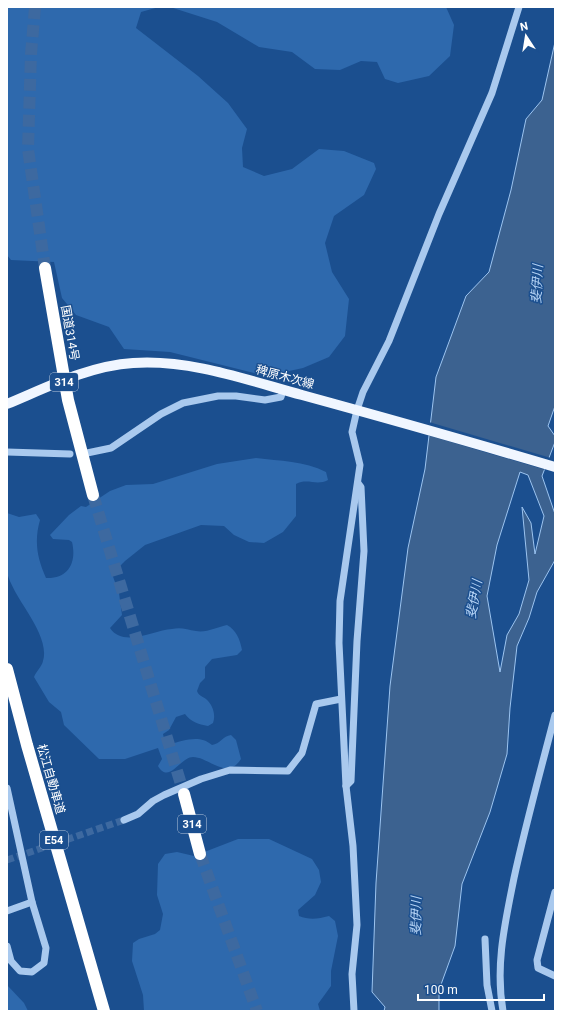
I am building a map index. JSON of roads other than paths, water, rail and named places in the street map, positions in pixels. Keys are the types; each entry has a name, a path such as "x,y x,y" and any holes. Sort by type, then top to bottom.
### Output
{"highway":[{"name":"国道314号","path":"45,268 64,380 93,495"},
{"name":"松江自動車道","path":"7,669 27,745 104,1011"},
{"name":"314","path":"184,794 200,854"}],"main road":[{"name":"稗原木次線","path":"7,404 89,370 115,365 158,363 200,368 376,415 555,467"}],"street":[{"path":"354,1011 352,974 356,925 352,846 346,786 341,699 340,601 359,459 352,432 363,392 389,341 439,214 492,93 519,7"},
{"path":"87,453 111,448 161,414 183,403 198,399 228,395 273,400 281,396 283,390"},
{"path":"7,452 70,454"},
{"path":"346,786 351,781 357,641 364,551 361,487 357,482"},
{"path":"124,820 138,814 153,801 164,795 201,779 230,770 288,771 302,753 316,704 341,699"},
{"path":"503,1011 499,978 502,934 520,850 555,715"},
{"path":"7,788 32,902 46,948 44,963 32,972 20,971 11,961 7,946"},
{"path":"555,892 537,960 538,968 555,976"},
{"path":"7,911 32,902"},
{"path":"485,939 487,984 492,1011"}],"water":[{"name":"斐伊川","path":"555,42 555,406 548,426 555,436 555,442 542,476 555,514 555,560 537,592 529,618 517,646 510,708 507,754 490,812 462,884 455,946 439,990 439,1011 384,1011 385,1007 372,992 376,883 390,686 408,548 425,469 436,377 466,296 489,272 511,190 526,119 542,100","holes":["520,472 528,475 544,516 535,554 531,523 522,507 529,580 519,614 507,635 500,672 487,596 497,545"]}],"tunnel":[{"path":"35,7 31,54 28,149 45,268"},
{"path":"93,495 184,794"},
{"path":"7,860 124,820"},
{"path":"200,854 257,1011"}]}
